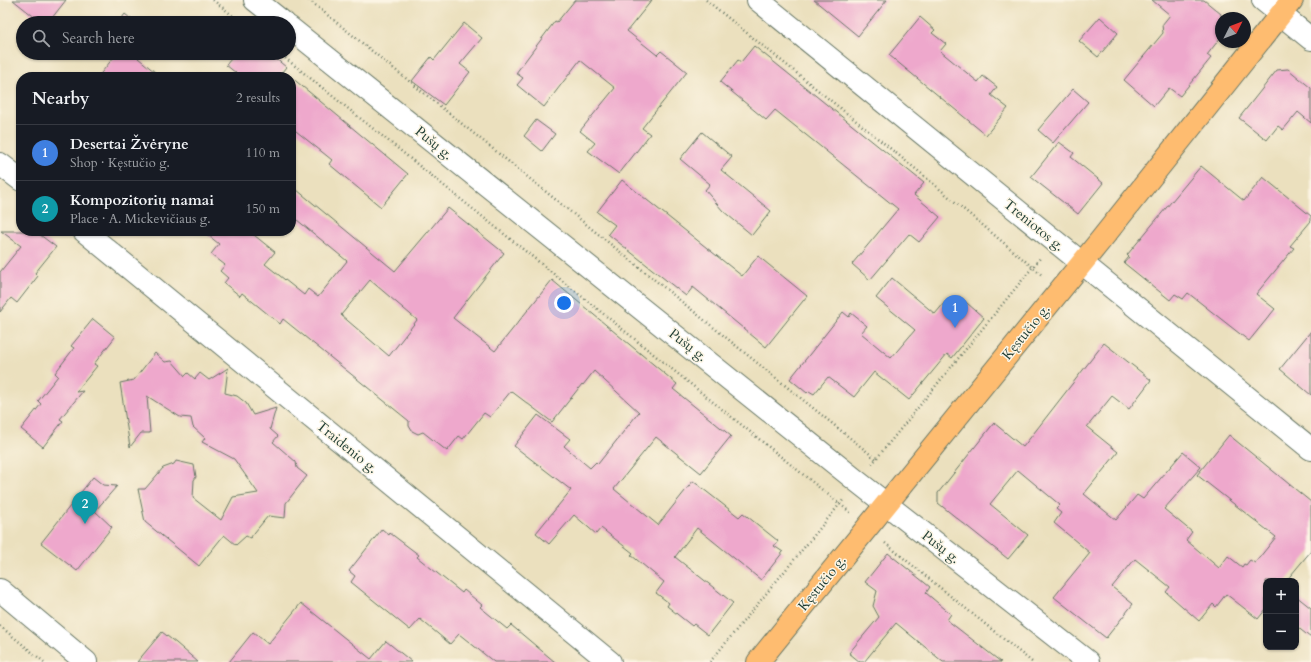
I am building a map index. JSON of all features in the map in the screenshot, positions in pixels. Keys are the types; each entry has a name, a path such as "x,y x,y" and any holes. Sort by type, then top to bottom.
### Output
{"main road":[{"name":"Kęstučio g.","path":"758,662 1081,264 1286,7"}],"street":[{"path":"255,0 275,16"},
{"name":"Treniotos g.","path":"758,0 1081,264 1311,449"},
{"path":"1263,0 1286,7 1311,39"},
{"name":"Pušų g.","path":"296,33 858,482 1088,662"},
{"path":"0,164 16,176"},
{"name":"Traidenio g.","path":"90,236 610,662"},
{"path":"0,590 86,662"}],"path":[{"path":"213,0 233,16"},
{"path":"309,0 876,459"},
{"path":"706,0 917,170 1060,290"},
{"path":"288,60 868,527 902,559 1032,662"},
{"path":"710,662 1054,242"},
{"path":"0,626 44,662"}],"building":[{"path":"13,0 66,0 53,16 33,16"},
{"path":"575,0 652,0 627,31 657,55 661,51 687,72 642,128 650,134 619,174 588,151 595,143 580,131 615,88 580,60 544,107 517,85 523,78 516,73 555,21 557,22"},
{"path":"814,0 887,0 858,36"},
{"path":"1152,0 1204,0 1219,12 1215,12 1215,45 1207,55 1211,58 1180,96 1169,88 1154,106 1124,80 1163,33 1162,25 1170,15"},
{"path":"920,17 935,30 932,33 946,44 940,51 978,82 983,76 997,87 991,95 1008,108 986,135 889,55"},
{"path":"1100,17 1118,33 1098,57 1079,41"},
{"path":"464,23 482,38 460,64 470,72 444,105 412,81 431,57 434,60"},
{"path":"754,46 924,183 914,195 940,217 919,242 909,234 870,280 852,264 898,209 775,110 766,120 720,82 738,60 741,62"},
{"path":"111,60 140,60 155,72 102,72"},
{"path":"230,60 278,60 286,67 282,72 235,72 226,65"},
{"path":"1288,69 1311,88 1311,123 1298,112 1283,130 1278,126 1267,140 1239,118 1277,70"},
{"path":"296,81 408,174 381,207 329,164 332,160 296,131"},
{"path":"1073,89 1088,102 1053,143 1038,130"},
{"path":"536,120 555,134 542,151 524,136"},
{"path":"702,132 732,157 721,170 771,211 752,235 723,211 705,190 710,184 680,159"},
{"path":"1059,142 1074,153 1071,157 1103,183 1078,214 1031,177"},
{"path":"1201,166 1244,201 1263,177 1311,216 1311,221 1290,246 1294,248 1256,294 1275,309 1249,341 1188,293 1183,299 1175,294 1170,300 1124,263 1129,257 1127,255"},
{"path":"622,180 742,276 758,256 807,296 766,347 693,287 686,296 608,234 615,225 597,212"},
{"path":"296,189 395,271 448,208 504,253 453,318 495,351 552,280 677,384 673,389 731,436 701,473 656,437 614,489 658,525 693,481 739,517 743,513 778,541 774,546 783,552 761,580 697,528 675,557 733,603 708,635 694,624 692,626 667,606 669,603 656,593 664,582 631,555 633,553 601,528 596,534 574,515 549,544 536,533 571,490 514,446 538,415 570,439 564,446 590,468 596,462 598,464 639,412 594,371 552,422 511,391 490,417 484,413 463,439 459,436 447,451 423,432 418,434 412,431 409,426 409,421 283,319 280,324 242,293 240,296 224,283 228,278 220,271 225,265 211,254 219,244 209,236 255,236 275,252 265,264 304,295 308,289 318,297 347,261 296,219","holes":["370,280 417,320 389,356 341,315"]},
{"path":"1,231 16,231 16,236 42,236 56,247 35,273 38,276 17,303 11,298 0,312 0,272 21,246"},
{"path":"892,278 935,314 945,302 950,306 959,296 984,318 952,358 947,354 909,400 874,372 854,397 828,377 814,394 809,391 807,393 790,379 843,312 849,317 851,313 867,326 861,333 891,358 915,330 876,298"},
{"path":"93,319 115,337 94,364 97,366 76,392 83,391 60,419 63,421 43,447 21,429 41,404 38,401 58,376 55,373 74,348 71,346"},
{"path":"1311,331 1311,395 1280,369"},
{"path":"1104,343 1151,380 1129,409 1112,396 1087,427 1118,452 1084,494 1116,520 1137,495 1143,499 1183,452 1201,467 1164,509 1192,532 1186,540 1219,568 1228,556 1242,567 1250,560 1255,563 1276,537 1197,475 1229,435 1311,502 1311,551 1288,578 1263,578 1263,613 1258,619 1226,594 1216,607 1213,604 1199,621 1166,592 1170,587 1135,559 1112,587 1133,604 1106,638 1054,597 1090,553 1054,523 1061,513 1056,509 1060,505 1018,470 990,504 1028,535 1008,559 938,503 938,493 994,423 1023,447"},
{"path":"155,353 165,362 172,361 185,376 188,373 195,379 200,373 209,380 228,368 225,393 237,396 246,403 253,415 276,408 270,429 278,436 273,442 296,462 297,468 307,476 286,503 285,518 268,516 250,538 246,536 236,545 224,535 199,566 145,522 138,489 145,489 163,468 174,464 176,461 194,465 196,477 194,480 193,498 221,520 233,497 258,493 234,459 202,442 205,438 193,427 191,418 180,417 147,396 150,433 141,433 130,447 120,383 134,380"},
{"path":"93,477 103,485 117,486 95,511 112,527 77,571 41,543"},
{"path":"382,529 389,535 390,533 419,555 417,557 462,593 464,590 482,605 480,607 507,629 511,625 555,662 494,662 459,634 450,644 420,619 410,630 351,582 355,576 349,571"},
{"path":"888,553 930,587 926,593 951,614 947,620 1001,662 943,662 896,623 864,662 860,662 849,653 879,617 873,606 877,591 865,582"},
{"path":"1299,598 1311,608 1311,638 1299,628"},
{"path":"301,603 371,659 386,641 412,662 229,662 253,632 268,644"},
{"path":"162,632 176,643 198,662 137,662"}],"place":[{"name":"Desertai Žvėryne","path":"955,328"},
{"name":"Kompozitorių namai","path":"85,524"}]}
